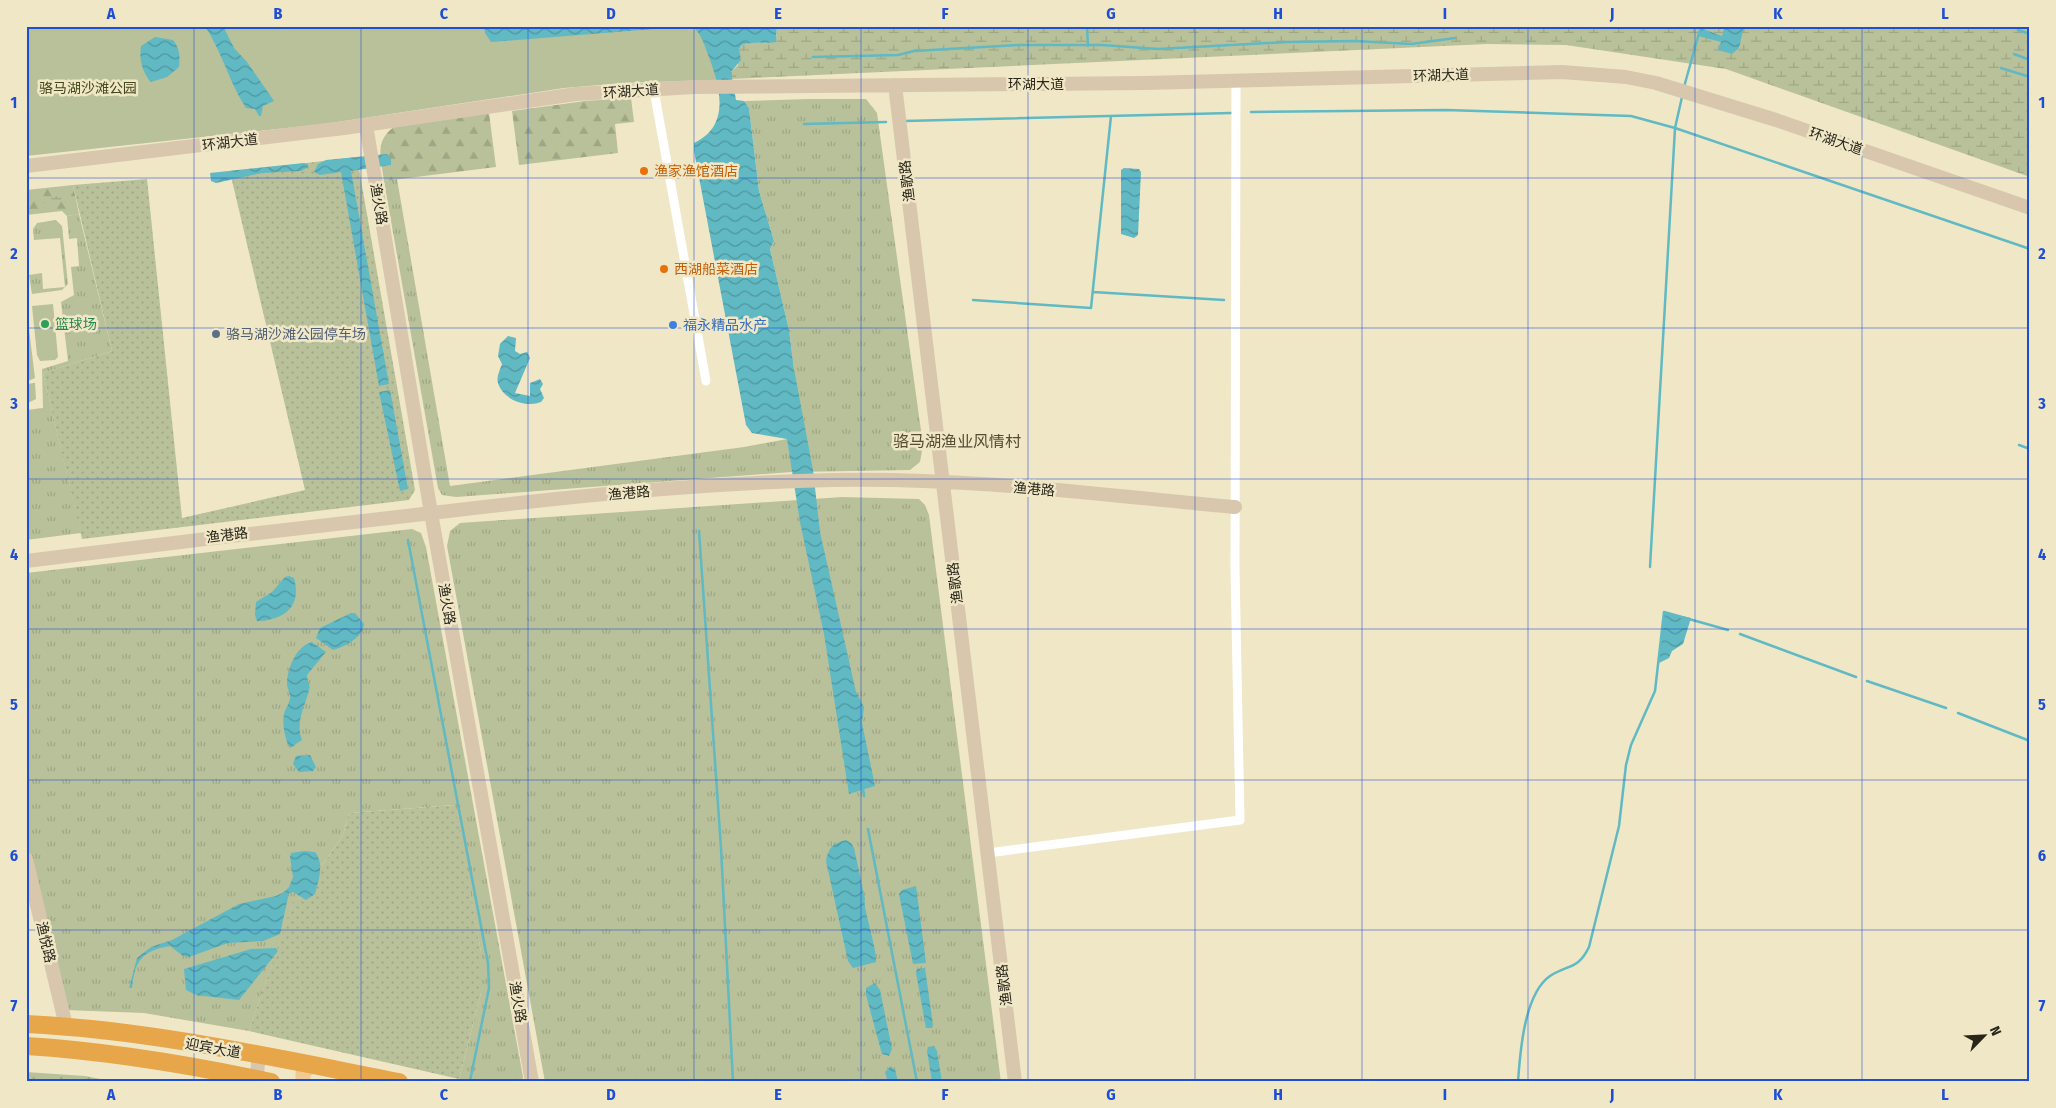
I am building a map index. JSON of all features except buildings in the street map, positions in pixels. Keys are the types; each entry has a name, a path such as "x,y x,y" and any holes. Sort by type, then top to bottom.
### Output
{"highway":[{"name":"迎宾大道","path":"26,1024 66,1026 205,1046 399,1082"},
{"name":"迎宾大道","path":"26,1046 72,1050 200,1069 261,1081"}],"main road":[{"path":"200,1069 209,1062 210,1056 205,1046"},
{"path":"303,1082 303,1073 312,1065"}],"street":[{"name":"环湖大道","path":"26,166 366,125 576,94 694,87 1236,81 1562,72 1626,77 1656,82 1776,120 2030,208"},
{"path":"988,853 1240,820 1235,507 1236,81"},
{"name":"渔歌路","path":"895,85 1015,1082"},
{"path":"654,90 706,381"},
{"name":"渔火路","path":"366,125 431,513 532,1082"},
{"name":"渔港路","path":"26,561 236,534 505,504 700,487 834,480 1027,487 1235,507"},
{"name":"渔悦路","path":"26,858 66,1026"},
{"path":"259,1055 261,1081"}],"green space":[{"name":"骆马湖沙滩公园","path":"26,26 711,26 717,80 623,83 564,88 324,124 26,156"},
{"path":"777,26 2030,26 2030,177 1726,69 1566,45 1487,44 731,79 731,72 738,65 739,49 742,45 754,42 766,43 777,36"},
{"path":"631,98 634,122 615,124 618,153 519,165 512,111 585,101"},
{"path":"866,99 877,113 923,445 920,462 910,470 792,472 456,497 442,495 438,488 384,181 397,179 450,486 744,447 787,439 794,369 789,330 770,249 774,241 759,191 749,108 744,101"},
{"path":"489,113 496,167 384,181 380,151 381,144 388,132 394,127"},
{"path":"357,157 415,490 409,500 82,539 43,373 112,351 73,185 147,179 182,518 305,490 230,172"},
{"path":"73,185 79,214 67,216 62,211 26,215 26,190"},
{"path":"65,196 67,200 64,202 39,203 38,197"},
{"path":"79,214 112,351 43,373 81,533 26,540 26,410 43,408 42,369 68,361 61,302 74,295 71,267 79,266 77,238 69,239 67,216"},
{"path":"56,220 62,226 68,284 65,287 60,238 34,240 33,229 37,223"},
{"path":"42,273 43,289 65,287 62,290 32,294 29,275"},
{"name":"篮球场","path":"53,304 58,357 55,360 40,361 37,355 32,306"},
{"path":"26,305 35,378 26,382"},
{"path":"35,383 36,399 26,404 26,384"},
{"path":"842,497 919,499 925,505 929,515 1001,1082 545,1082 447,546 450,531 460,523"},
{"path":"412,529 421,533 426,547 523,1077 522,1082 472,1082 459,1079 481,993 481,952 454,805 349,813 343,835 300,898 293,903 249,1031 144,1013 66,1010 26,842 26,573"},
{"path":"455,805 481,952 481,993 459,1079 249,1031 293,902 300,898 343,835 349,813"},
{"path":"26,1072 85,1076 116,1082 26,1082"}],"water":[{"path":"205,26 223,26 234,48 247,62 274,101 263,106 261,116 259,116 255,109 246,108"},
{"path":"484,26 691,26 491,42 485,33"},
{"path":"692,26 777,26 776,42 742,45 739,49 741,60 731,72 736,100 744,101 749,108 759,191 774,241 770,249 789,330 794,369 813,470 820,532 856,692 864,707 862,723 875,786 849,794 824,634 800,522 787,439 752,433 746,425 694,151 694,143 706,136 714,127 720,105 719,93 704,44"},
{"path":"1725,26 1744,26 1739,48 1732,54 1718,50 1721,42 1698,36 1700,28 1722,36"},
{"path":"155,37 173,40 179,53 179,67 167,77 151,82 143,70 140,51 141,46"},
{"path":"387,154 391,159 391,165 351,171 389,384 379,386 341,172 320,175 314,172 318,164 326,160"},
{"path":"308,164 308,167 301,171 262,173 216,183 211,181 210,173"},
{"path":"1124,168 1139,169 1141,172 1138,235 1134,238 1121,234 1121,170"},
{"path":"508,336 516,338 515,351 520,354 527,352 530,358 515,393 530,396 530,383 540,379 543,384 540,389 544,398 541,402 529,404 516,401 505,394 498,383 498,373 502,364 498,356 500,344"},
{"path":"390,390 408,489 400,491 379,392"},
{"path":"285,577 294,578 296,588 293,604 289,610 275,618 257,621 255,615 256,602 272,592"},
{"path":"1664,612 1691,618 1683,644 1672,651 1669,658 1659,663"},
{"path":"351,613 355,613 364,624 363,629 353,641 333,650 316,638 320,628"},
{"path":"312,642 326,652 307,675 309,688 300,721 302,740 290,748 285,736 283,722 290,699 287,678 297,653 306,644"},
{"path":"310,755 316,767 313,771 299,772 293,764 296,756"},
{"path":"846,840 854,848 876,955 876,962 853,968 848,961 826,861 832,847"},
{"path":"315,852 320,862 320,873 315,894 306,900 293,892 289,893 280,934 263,941 228,943 189,957 183,956 170,946 160,948 146,954 142,958 135,970 132,988 129,988 137,958 151,947 172,940 239,904 276,896 284,892 289,887 293,877 291,853"},
{"path":"916,886 926,963 913,964 899,894 902,890"},
{"path":"276,948 278,951 239,1000 196,995 186,990 184,969 251,949"},
{"path":"925,968 932,1028 926,1028 916,973 917,969"},
{"path":"875,983 880,990 892,1049 889,1056 882,1054 866,995 866,988"},
{"path":"934,1046 937,1051 942,1082 932,1082 927,1051 928,1047"},
{"path":"890,1067 895,1069 898,1082 888,1082 885,1072"}],"waterway":[{"path":"1087,26 1088,46"},
{"path":"1684,87 1701,26"},
{"path":"2018,30 2030,34"},
{"path":"813,57 898,55 914,51 1020,45 1102,45 1158,49 1288,42 1355,41 1411,44 1455,38"},
{"path":"2014,54 2030,60"},
{"path":"2001,68 2030,77"},
{"path":"1650,567 1675,128 1682,97"},
{"path":"1251,112 1446,110 1631,116 1675,128 2030,249"},
{"path":"904,121 1231,113"},
{"path":"973,300 1091,308 1111,116"},
{"path":"804,124 886,122"},
{"path":"1093,292 1224,300"},
{"path":"2019,445 2030,449"},
{"path":"699,531 721,848 733,1082"},
{"path":"408,540 488,963 489,988 470,1081"},
{"path":"1518,1082 1522,1040 1534,996 1550,976 1581,960 1589,947 1619,826 1626,765 1631,745 1655,691 1664,612 1728,630"},
{"path":"1740,634 1856,677"},
{"path":"1867,681 1946,708"},
{"path":"1958,713 2030,741"},
{"path":"863,789 864,796"},
{"path":"868,829 917,1082"}],"place":[{"name":"渔家渔馆酒店","path":"644,171"},
{"name":"西湖船菜酒店","path":"664,269"},
{"name":"篮球场","path":"45,324"},
{"name":"福永精品水产","path":"673,325"},
{"name":"骆马湖沙滩公园停车场","path":"216,334"}],"district":[{"name":"骆马湖渔业风情村","path":"957,441"}]}
